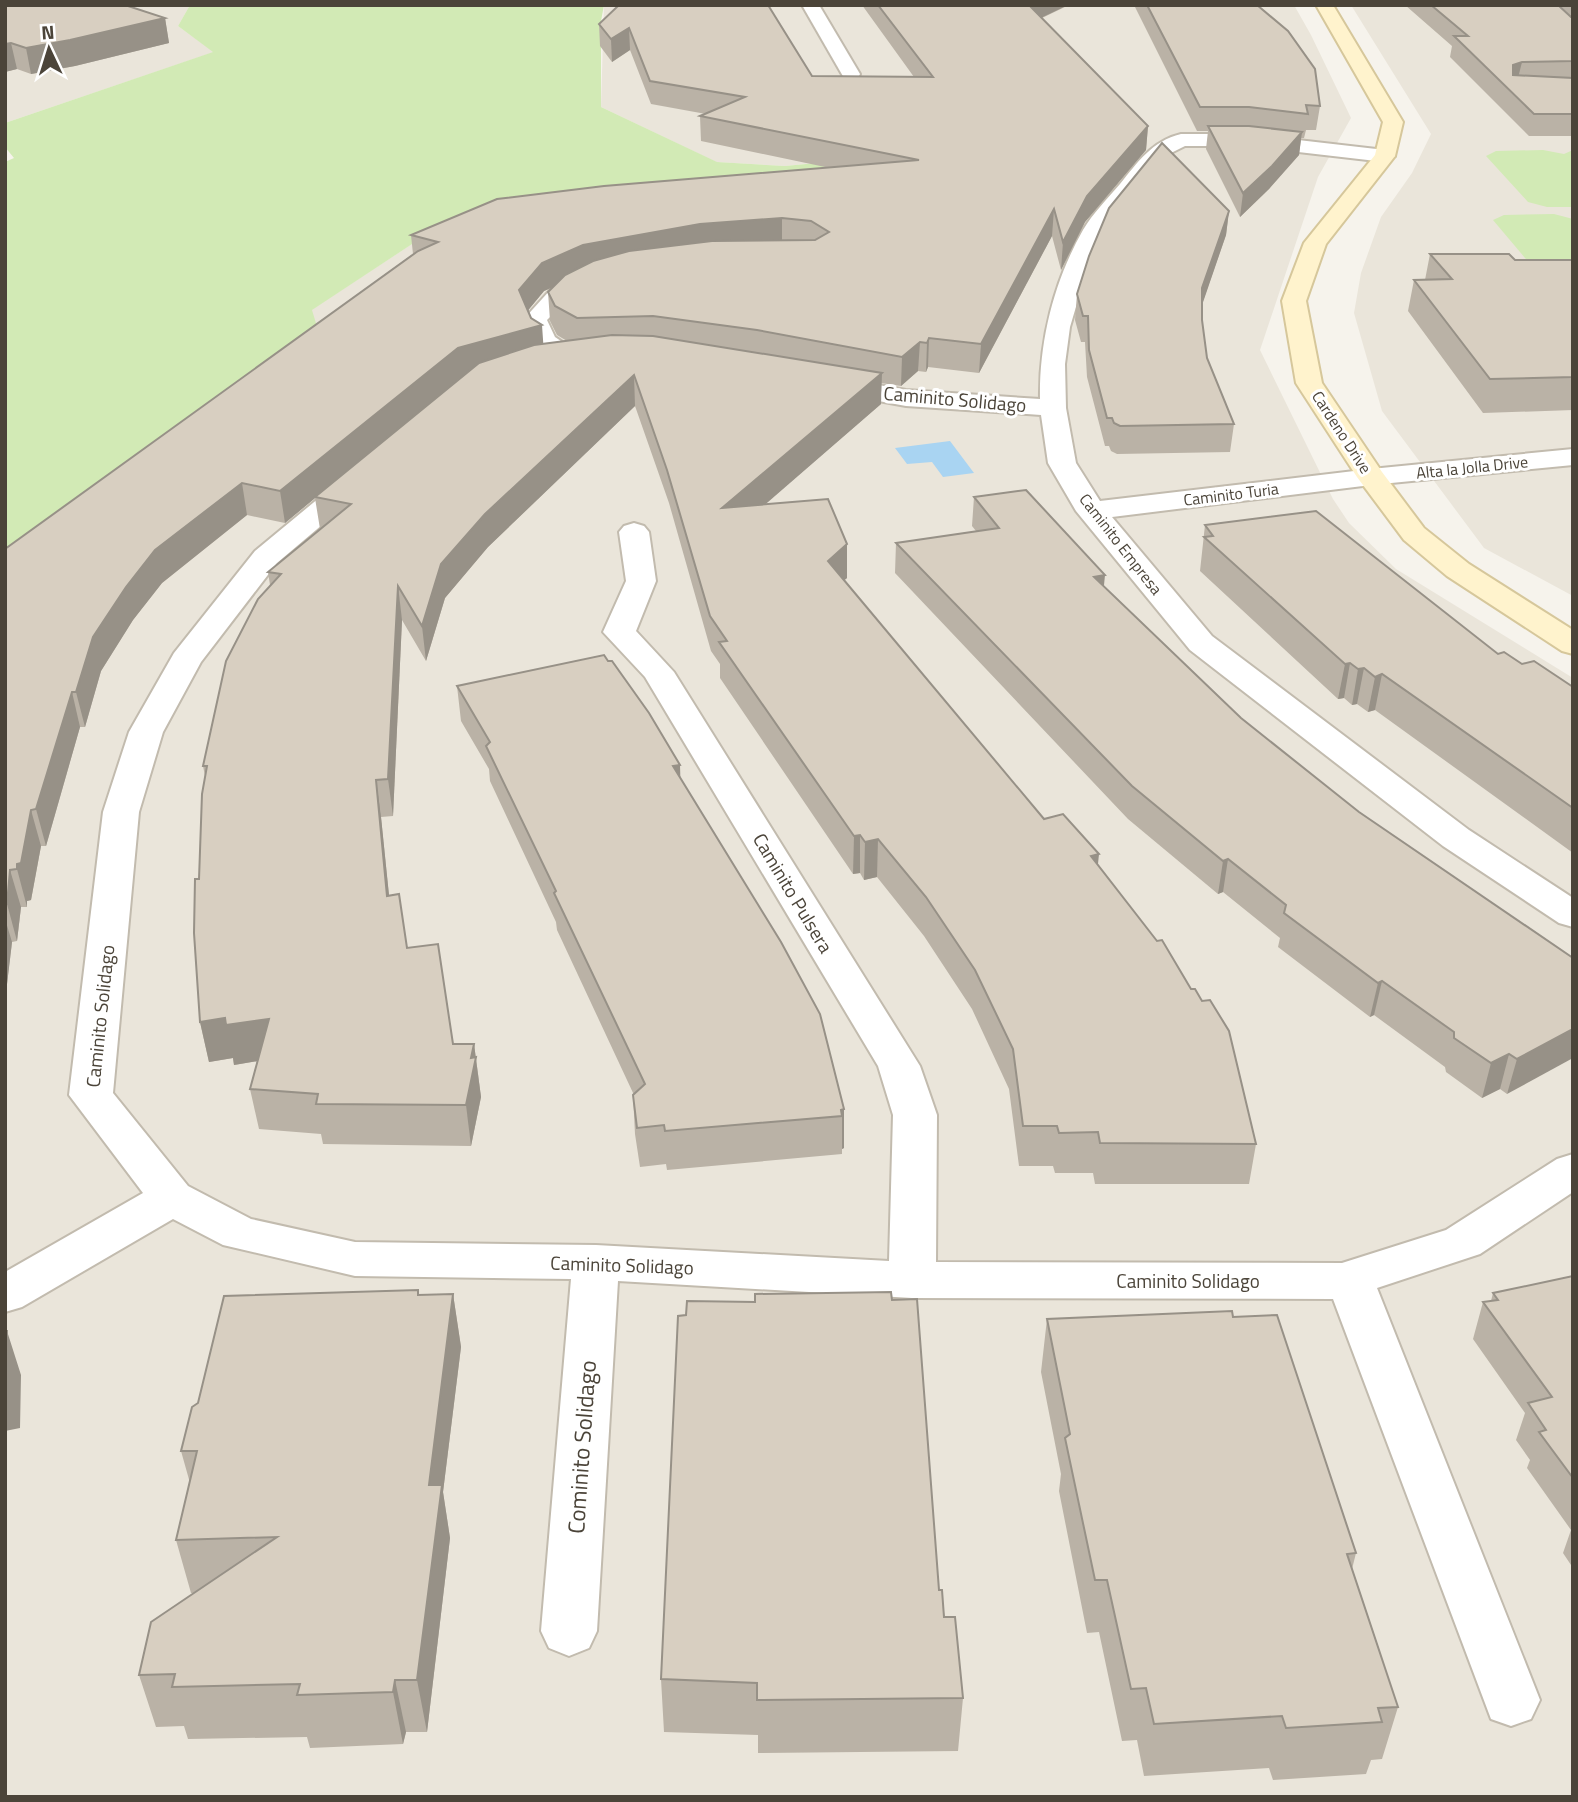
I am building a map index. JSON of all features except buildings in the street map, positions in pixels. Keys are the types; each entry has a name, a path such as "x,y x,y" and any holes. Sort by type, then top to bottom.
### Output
{"street":[{"path":"810,5 851,74"},
{"name":"Cardeno Drive","path":"1324,5 1393,122 1385,156 1315,243 1294,301 1309,383 1371,477 1414,534 1458,570 1573,644"},
{"name":"Caminito Empresa","path":"1385,156 1233,140 1181,140 1156,153 1094,230 1072,279 1058,327 1052,364 1053,408 1062,463 1091,511 1201,643 1456,838 1573,915"},
{"path":"573,358 545,341 535,320 548,301 571,287 622,272"},
{"path":"519,370 573,358 613,354"},
{"name":"Caminito Solidago","path":"798,378 906,398 1053,408"},
{"name":"Caminito Solidago","path":"389,454 266,556 186,660 146,732 121,812 91,1096 172,1198 239,1233 355,1259 596,1262 912,1280 1350,1279 1463,1241 1573,1170"},
{"name":"Alta la Jolla Drive","path":"1371,477 1573,457"},
{"name":"Caminito Turia","path":"1091,511 1371,477"},
{"name":"Caminito Pulsera","path":"634,531 641,581 619,632 658,672 899,1066 915,1115 912,1280"},
{"path":"5,1294 172,1198"},
{"name":"Cominito Solidago","path":"569,1631 596,1262"},
{"path":"1350,1279 1511,1700"}],"shaded area":[{"path":"5,5 190,5 178,26 214,52 5,123"},
{"path":"604,5 1294,5 1311,35 1351,118 1318,177 1260,350 1333,499 1349,523 1396,569 1573,678 1573,1797 5,1797 5,566 321,340 311,310 444,223 899,155 785,166 716,162 601,107"},
{"path":"1351,5 1573,5 1573,596 1484,548 1382,411 1354,313 1361,273 1381,217 1412,173 1431,134"}],"green space":[{"path":"190,5 604,5 601,21 601,107 717,162 785,166 900,155 929,190 444,223 312,310 321,340 5,566 5,162 14,158 5,147 5,123 213,52 178,26"},
{"path":"1543,150 1564,154 1573,150 1573,207 1547,207 1528,202 1486,156 1496,151"},
{"path":"1554,214 1573,219 1573,277 1536,271 1493,220 1504,215"}],"water":[{"path":"950,441 974,473 943,477 932,462 907,464 895,448"}]}
